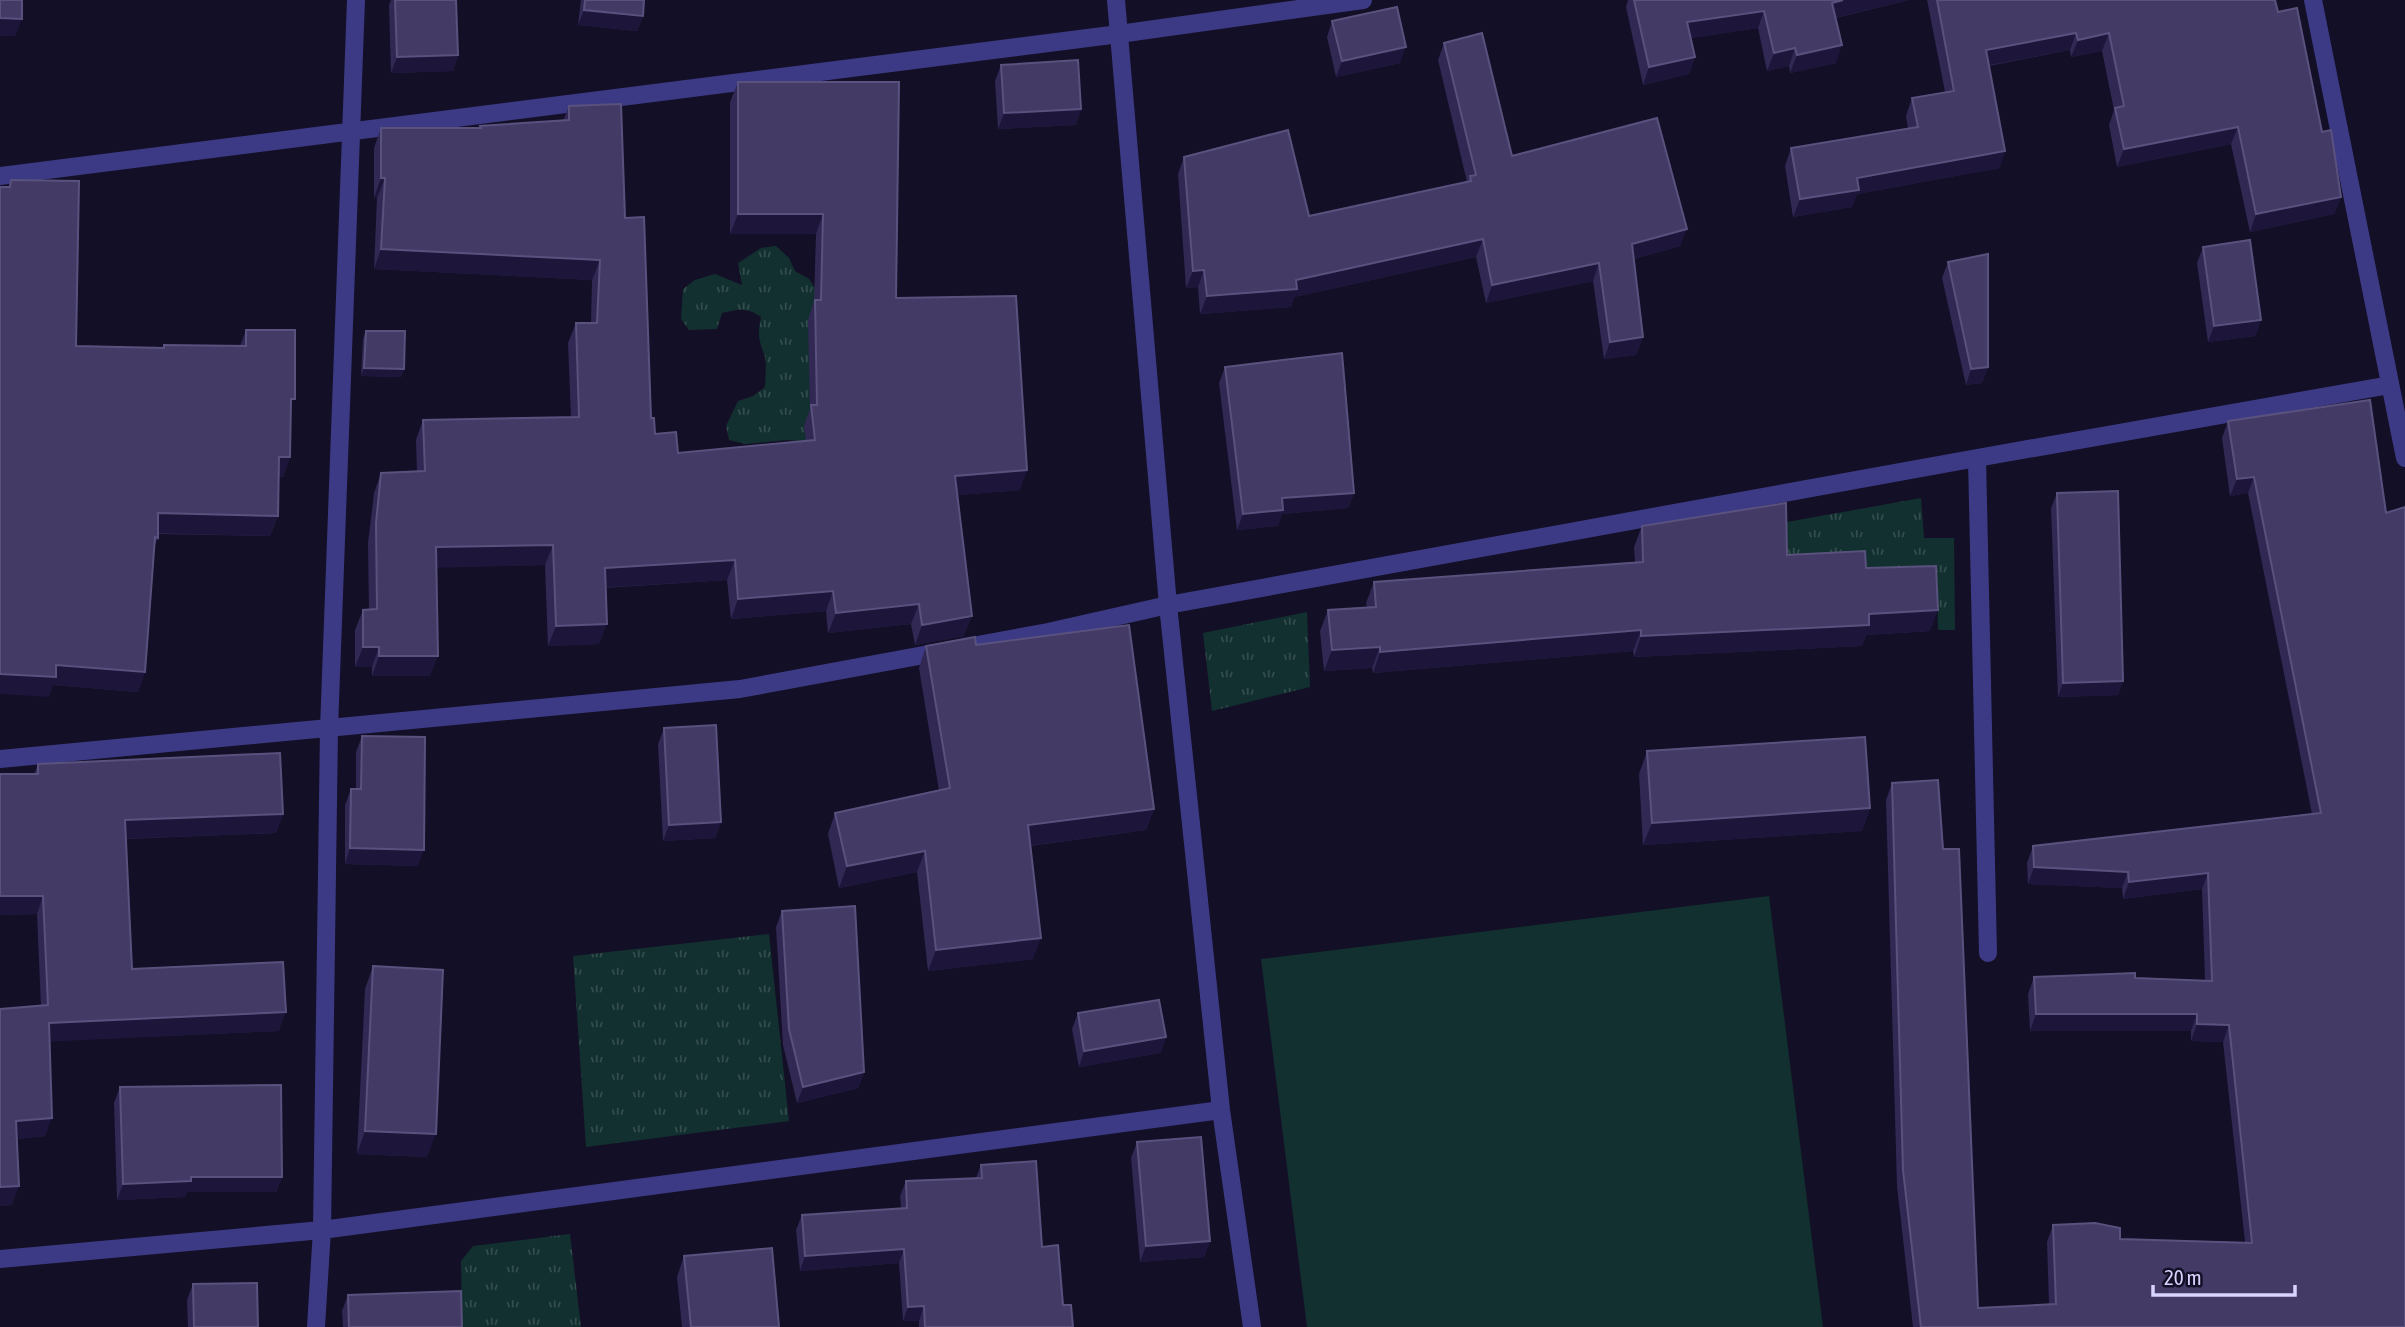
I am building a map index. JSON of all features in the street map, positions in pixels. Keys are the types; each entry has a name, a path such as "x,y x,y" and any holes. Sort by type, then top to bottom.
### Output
{"street":[{"path":"316,1327 322,1230 328,729 356,0"},
{"path":"1116,0 1168,605 1221,1110 1252,1327"},
{"path":"0,176 1119,34 1363,0"},
{"path":"2313,0 2405,458"},
{"path":"0,759 740,689 1048,632 1168,605 2390,385"},
{"path":"1977,458 1988,953"},
{"path":"0,1259 322,1230 1221,1110"}],"green space":[{"path":"776,246 789,258 795,271 809,279 818,292 815,443 788,440 746,444 729,440 726,426 738,401 753,396 765,387 766,361 759,334 761,317 747,310 733,311 722,313 717,329 689,330 681,319 683,289 695,280 715,274 742,285 738,263 761,248"},
{"path":"1921,498 1924,538 1954,538 1955,630 1938,630 1937,583 1868,586 1868,567 1788,570 1787,522"},
{"path":"1307,612 1310,687 1212,711 1203,633"},
{"path":"1769,896 1823,1327 1307,1327 1261,959"},
{"path":"769,934 789,1121 586,1147 573,956"},
{"path":"570,1234 581,1327 462,1327 461,1261 473,1246"}],"building":[{"path":"0,0 22,0 22,19 0,18"},
{"path":"395,0 456,0 458,55 397,57"},
{"path":"585,0 644,0 643,16 584,10"},
{"path":"1634,0 1843,0 1832,3 1842,45 1797,55 1795,48 1774,53 1764,11 1687,22 1695,57 1649,67"},
{"path":"1937,0 2275,0 2278,12 2297,8 2322,132 2331,130 2341,197 2256,214 2238,127 2124,149 2115,108 2124,106 2109,33 2078,40 2076,33 1986,50 2005,151 1857,178 1859,190 1800,199 1791,148 1918,127 1912,98 1954,91"},
{"path":"1397,7 1406,47 1342,61 1332,21"},
{"path":"1482,33 1512,156 1657,118 1687,229 1632,244 1643,337 1610,342 1599,263 1492,285 1483,239 1296,280 1297,289 1207,296 1204,270 1193,271 1184,157 1288,130 1309,216 1471,181 1470,176 1476,175 1444,43"},
{"path":"1078,60 1081,109 1004,113 1001,65"},
{"path":"738,82 899,82 896,298 1016,296 1027,470 955,476 972,616 922,625 919,604 836,613 833,591 738,599 735,560 605,568 607,624 556,626 553,545 436,547 438,656 379,656 379,647 363,647 363,610 377,609 376,523 381,473 425,471 423,420 579,417 576,323 597,323 600,260 381,249 385,178 381,178 381,128 481,128 480,126 569,120 569,106 621,104 625,218 644,217 651,418 654,418 655,434 676,432 678,453 815,440 811,405 817,405 815,300 821,300 823,214 738,214"},
{"path":"11,180 79,181 76,346 246,346 246,330 295,330 295,399 291,399 290,457 279,457 278,516 158,513 145,672 56,665 56,677 0,674 0,187 10,187"},
{"path":"2250,240 2261,320 2214,326 2203,247"},
{"path":"1988,254 1988,367 1971,369 1948,262"},
{"path":"366,331 405,331 404,369 364,368"},
{"path":"1342,353 1354,493 1282,498 1283,510 1243,514 1225,367"},
{"path":"2370,400 2386,513 2405,507 2405,1327 1921,1327 1903,1170 1892,783 1938,780 1943,849 1959,849 1978,1308 2056,1304 2053,1225 2095,1223 2120,1228 2120,1239 2252,1243 2229,1025 2197,1024 2197,1014 2036,1014 2034,977 2135,973 2135,978 2212,981 2208,873 2129,882 2128,872 2034,867 2033,846 2321,813 2254,477 2237,479 2228,421"},
{"path":"2118,491 2123,681 2063,683 2057,493"},
{"path":"1786,503 1787,555 1865,551 1866,568 1936,566 1938,610 1869,614 1869,625 1641,636 1641,630 1380,652 1380,647 1332,650 1328,610 1376,607 1374,582 1643,562 1642,526"},
{"path":"1129,625 1154,809 1028,825 1041,938 936,950 925,851 847,866 835,813 950,788 926,646 975,637 976,645"},
{"path":"716,725 721,822 669,825 664,728"},
{"path":"362,736 425,737 424,850 350,848 351,789 361,789"},
{"path":"1865,737 1870,808 1652,823 1647,751"},
{"path":"280,753 283,814 125,820 132,969 283,962 286,1012 49,1023 52,1118 16,1121 19,1186 0,1187 0,1009 48,1005 43,896 0,896 0,774 38,774 38,764"},
{"path":"855,906 864,1072 803,1087 789,1029 782,911"},
{"path":"373,966 443,970 436,1134 365,1131"},
{"path":"1159,1000 1166,1037 1084,1051 1078,1013"},
{"path":"281,1085 282,1177 191,1177 191,1181 123,1184 120,1087"},
{"path":"1201,1137 1210,1241 1146,1246 1137,1142"},
{"path":"1036,1161 1042,1247 1058,1245 1063,1305 1071,1305 1073,1327 925,1327 924,1306 908,1307 904,1249 805,1256 802,1215 907,1208 906,1181 982,1178 981,1165"},
{"path":"772,1248 779,1327 691,1327 684,1256"},
{"path":"257,1283 258,1327 194,1327 193,1284"},
{"path":"461,1291 462,1327 349,1327 348,1295"}]}
